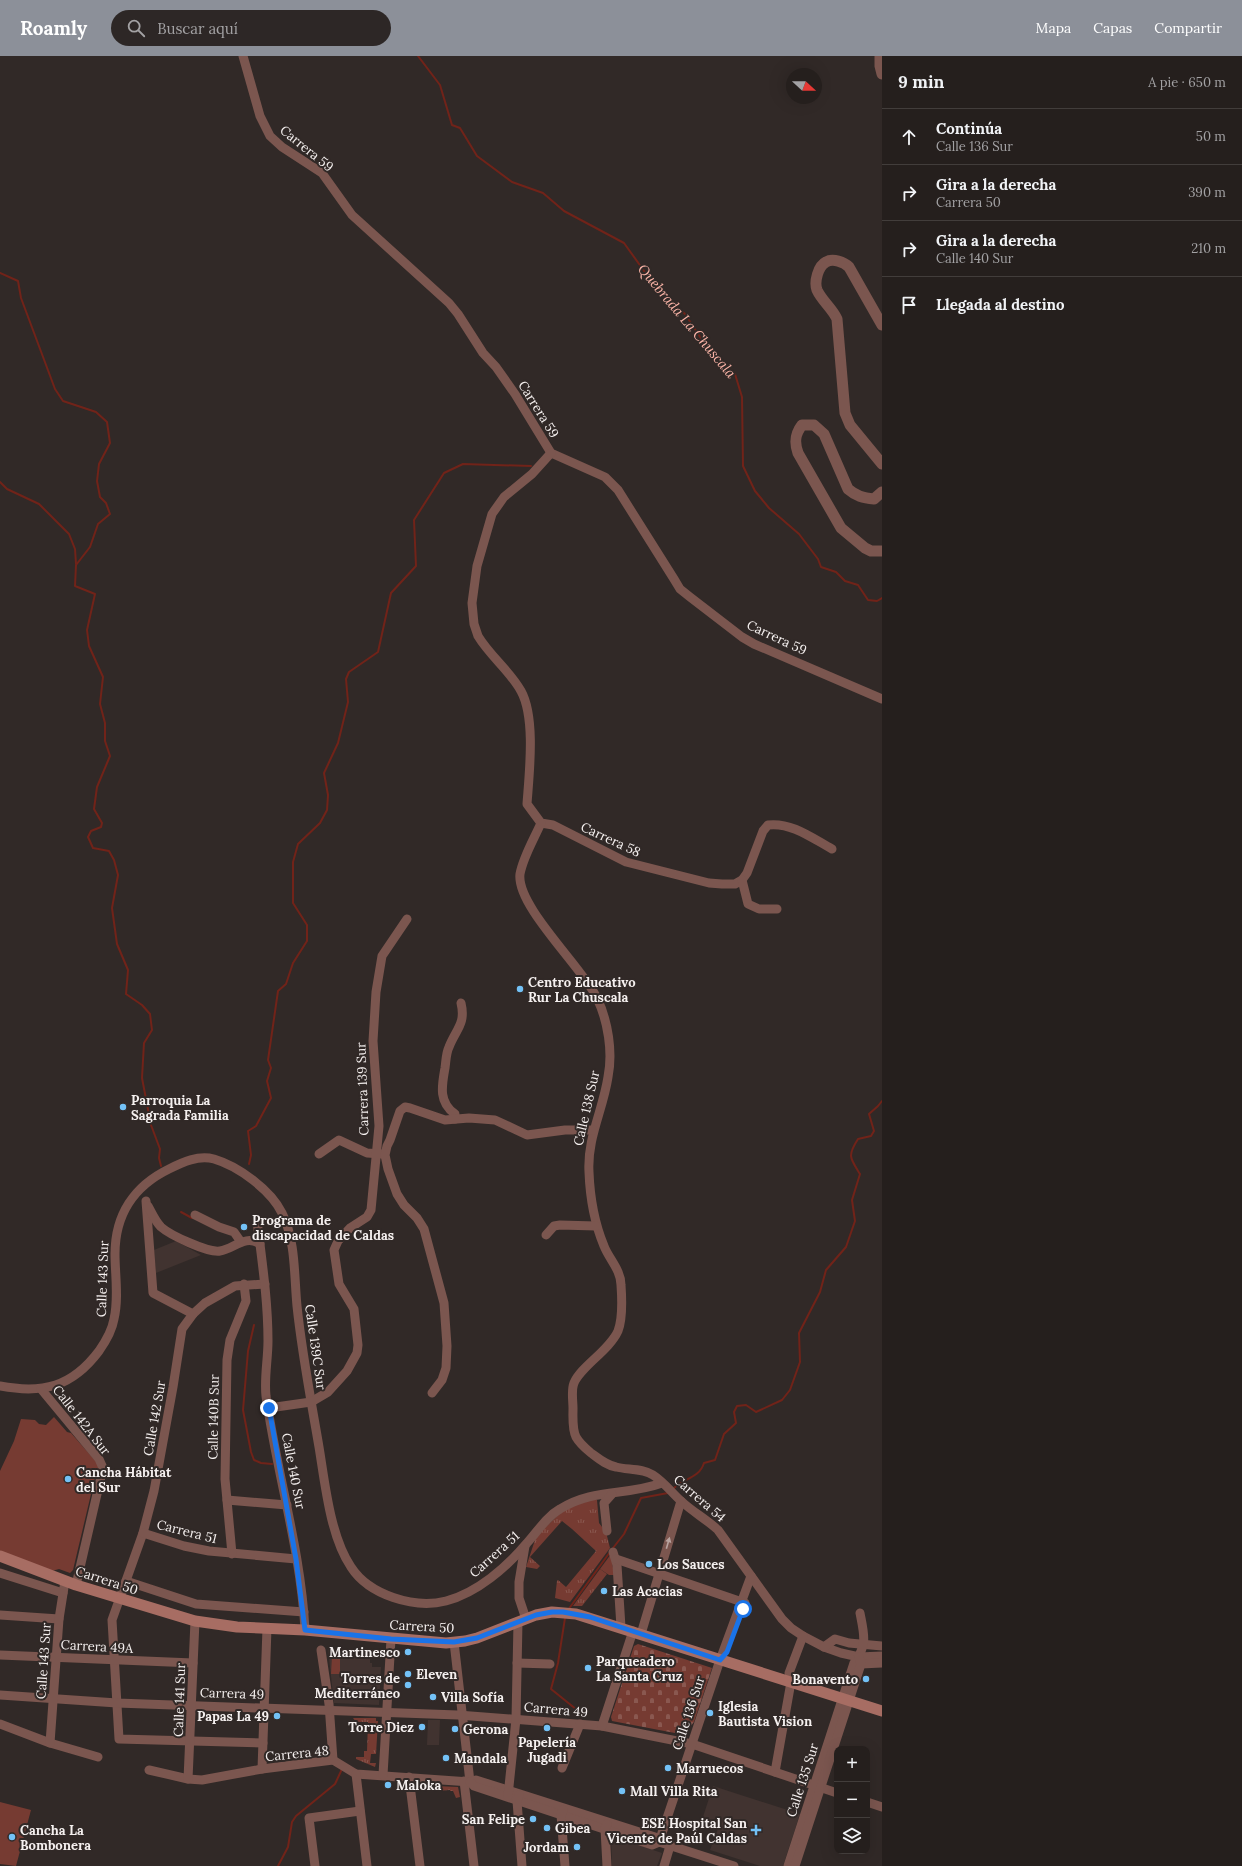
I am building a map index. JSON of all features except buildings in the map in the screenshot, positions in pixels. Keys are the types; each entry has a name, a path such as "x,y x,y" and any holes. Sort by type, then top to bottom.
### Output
{"main road":[{"name":"Carrera 50","path":"0,1556 71,1583 195,1622 237,1627 305,1630 391,1639 454,1642 477,1638 522,1620 552,1612 576,1614 621,1627 882,1711"}],"street":[{"name":"Carrera 59","path":"243,56 260,116 270,136 282,147 322,173 352,214 449,302 483,353 496,367 515,394 551,453 605,477 618,490 680,589 742,637 767,650 818,670 882,699"},
{"path":"880,56 882,74"},
{"path":"882,325 849,267 844,263 828,261 819,268 816,278 817,290 834,311 837,319 845,414 850,425 882,464"},
{"path":"882,492 874,500 855,495 848,489 824,434 814,425 802,425 795,441 798,453 841,528 865,548 871,551 882,551"},
{"path":"541,823 527,804 530,735 522,692 487,650 478,636 474,624 472,603 477,566 494,511 504,497 532,474 551,453"},
{"name":"Carrera 58","path":"541,823 553,825 626,862 646,868 668,872 709,883 735,884 742,880"},
{"name":"Calle 138 Sur","path":"541,823 523,862 520,875 520,884 525,896 548,931 589,983 598,999 609,1044 609,1077 589,1145 588,1171 596,1226 605,1250 616,1268 621,1281 621,1316 618,1330 612,1340 574,1382"},
{"path":"777,909 759,909 748,904 742,880 747,874 763,830 768,824 779,823 791,827 832,849"},
{"name":"Carrera 139 Sur","path":"311,1402 338,1384 357,1353 358,1344 354,1309 339,1284 334,1250 338,1242 350,1228 367,1217 372,1210 381,1154 373,1041 376,992 382,956 408,920"},
{"path":"455,1119 454,1114 448,1109 444,1102 442,1088 448,1048 463,1021 460,1003"},
{"path":"381,1154 402,1109 410,1108 445,1120 495,1120 527,1135 565,1130 594,1130"},
{"path":"319,1154 339,1140 367,1153 381,1154"},
{"path":"381,1154 404,1205 417,1218 424,1229 444,1303 447,1346 446,1368 442,1380 432,1393"},
{"name":"Calle 139C Sur","path":"141,1187 152,1178 177,1165 197,1158 205,1158 227,1164 251,1178 262,1188 280,1209 289,1230 292,1247 299,1329 326,1489"},
{"path":"141,1187 155,1220 161,1227 170,1233 215,1252 250,1240 260,1244"},
{"name":"Calle 143 Sur","path":"0,1386 28,1390 41,1389 59,1384 78,1374 95,1356 110,1332 116,1308 116,1236 124,1211 141,1187"},
{"path":"146,1201 153,1293 193,1314"},
{"path":"195,1215 219,1227 234,1232 241,1242"},
{"name":"Calle 140 Sur","path":"257,1221 265,1284 268,1342 266,1395 287,1504 304,1612 305,1630"},
{"path":"546,1235 554,1226 596,1226"},
{"path":"244,1284 265,1284"},
{"name":"Calle 142 Sur","path":"190,1741 119,1739 112,1620 143,1533 158,1469 182,1329 193,1314 205,1303 235,1286 244,1284"},
{"name":"Calle 140B Sur","path":"232,1554 225,1479 228,1360 230,1340 246,1301 244,1284"},
{"name":"Carrera 54","path":"574,1382 574,1430 581,1445 602,1461 610,1465 652,1474 672,1492 707,1519 718,1530 782,1619 803,1636 824,1647 860,1660 882,1663"},
{"name":"Calle 142A Sur","path":"41,1389 99,1459 102,1465 102,1472 71,1583"},
{"path":"269,1408 311,1402"},
{"name":"Carrera 51","path":"326,1489 338,1542 350,1565 363,1580 376,1589 393,1597 408,1601 426,1602 446,1601 473,1590 525,1546 546,1520 562,1507 587,1496 602,1493 672,1492"},
{"path":"602,1726 659,1576 672,1492"},
{"path":"607,1531 604,1503 612,1494"},
{"path":"227,1500 287,1504"},
{"name":"Carrera 51","path":"143,1533 184,1546 232,1554 296,1559"},
{"path":"522,1866 513,1796 517,1663 522,1620 519,1598 525,1546"},
{"path":"621,1627 615,1559 742,1605"},
{"name":"Carrera 50","path":"1,1575 63,1593"},
{"name":"Calle 136 Sur","path":"659,1842 720,1660 752,1578"},
{"name":"Carrera 50","path":"126,1581 196,1604 304,1612"},
{"name":"Calle 143 Sur","path":"50,1743 59,1619 63,1593 71,1583"},
{"name":"Calle 135 Sur","path":"788,1866 846,1700 854,1663 860,1660 865,1640 860,1613"},
{"path":"0,1615 59,1619"},
{"name":"Calle 141 Sur","path":"188,1779 195,1622"},
{"path":"262,1769 267,1628"},
{"path":"775,1772 791,1682 789,1673 803,1636"},
{"path":"383,1775 391,1639"},
{"path":"824,1647 836,1639 863,1645 882,1646"},
{"path":"454,1642 463,1715 474,1866"},
{"path":"321,1650 329,1710 333,1760"},
{"name":"Carrera 49A","path":"0,1655 193,1663"},
{"name":"Carrera 54","path":"860,1660 882,1656"},
{"path":"517,1663 550,1664"},
{"name":"Carrera 49","path":"0,1695 54,1700 117,1703 463,1715 602,1726 692,1744 834,1792"},
{"path":"0,1724 50,1743 98,1757"},
{"path":"562,1768 580,1724"},
{"path":"190,1741 263,1742"},
{"name":"Carrera 48","path":"149,1770 188,1779 202,1780 262,1769 333,1760 356,1774 467,1781 474,1786 513,1796 606,1826 655,1837 659,1842 716,1863 734,1866"},
{"path":"356,1774 367,1866"},
{"path":"409,1777 420,1866"},
{"name":"Calle 135 Sur","path":"795,1866 817,1786"},
{"path":"870,1803 882,1807"},
{"path":"315,1866 309,1818 360,1811"},
{"path":"562,1812 564,1866"},
{"path":"606,1826 607,1866"},
{"path":"664,1866 670,1846"}],"shaded area":[{"path":"176,1241 201,1255 156,1273 154,1250"},
{"path":"328,1649 364,1650 364,1655 370,1656 370,1663 372,1663 372,1667 381,1667 379,1705 334,1703"},
{"path":"428,1720 440,1720 439,1745 427,1745"},
{"name":"ESE Hospital San Vicente de Paúl Caldas","path":"713,1786 800,1814 783,1866 760,1866 710,1850 719,1826 702,1820"},
{"path":"611,1836 662,1853 657,1866 612,1866"}],"green space":[{"path":"54,1417 67,1432 71,1433 99,1465 73,1570 70,1573 59,1569 52,1571 0,1551 0,1471 14,1441 21,1419 35,1420 39,1424 46,1425"},
{"path":"594,1499 597,1500 599,1523 606,1532 610,1548 570,1602 555,1598 557,1581 558,1580 566,1587 596,1551 562,1521 530,1557 540,1566 537,1569 526,1567 535,1540 540,1532 566,1508"},
{"path":"611,1554 614,1575 609,1575 600,1569"},
{"path":"600,1569 607,1574 582,1606 573,1606"},
{"path":"638,1644 712,1668 694,1722 688,1729 680,1734 612,1721 611,1717 634,1646"},
{"path":"332,1656 340,1656 340,1674 331,1674"},
{"path":"353,1718 376,1718 376,1721 378,1721 376,1754 371,1754 370,1763 376,1763 375,1767 356,1759 356,1757 364,1757 364,1751 367,1751 368,1722 356,1722"},
{"path":"436,1786 458,1787 460,1797 456,1798 453,1791 450,1790 437,1791"},
{"name":"Cancha La Bombonera","path":"0,1802 31,1810 16,1866 0,1864"}],"waterway":[{"name":"Quebrada La Chuscala","path":"418,56 440,85 452,125 460,128 477,156 512,182 543,193 564,211 624,243 657,289 685,314 706,346 735,374 742,397 743,466 755,491 769,508 799,534 818,559 821,567 836,572 845,581 858,585 868,600 877,601 882,598"},
{"path":"0,273 18,281 21,298 55,389 63,401 96,412 107,422 110,443 99,464 97,481 100,497 106,503 110,514 98,524 90,547 76,565 75,586 95,594 87,630 89,646 103,677 100,704 105,723 105,741 110,756 97,787 94,809 102,823 101,827 91,831 88,837 93,848 109,851 114,860 118,875 112,908 117,944 128,970 126,994 142,1005 150,1014 152,1030 144,1043 142,1078 151,1125 160,1149 159,1158 161,1166"},
{"path":"249,1164 251,1155 248,1131 256,1126 271,1098 267,1081 271,1068 268,1060 278,991 286,984 293,963 307,941 307,925 293,903 293,862 298,844 320,823 327,810 328,795 324,773 338,743 348,702 346,679 349,672 378,652 391,593 416,566 414,520 444,473 463,464 531,466"},
{"path":"0,482 7,489 39,504 69,534 75,549 76,564"},
{"name":"Quebrada La Chuscala","path":"673,1489 677,1485 695,1475 702,1468 704,1463 715,1460 724,1434 736,1423 734,1412 737,1406 746,1405 756,1412 782,1400 790,1390 800,1362 799,1333 820,1292 826,1270 846,1247 855,1221 852,1200 860,1174 851,1157 852,1149 858,1139 871,1136 874,1131 869,1114 882,1101"},
{"path":"181,1212 192,1218"},
{"path":"254,1325 248,1351 243,1410 251,1452 254,1460 261,1463 272,1464"},
{"name":"Quebrada La Chuscala","path":"613,1548 624,1534 641,1498 668,1493"},
{"name":"Quebrada La Chuscala","path":"568,1610 610,1552"},
{"name":"Quebrada La Chuscala","path":"565,1618 558,1663 551,1689 582,1714"},
{"path":"278,1866 288,1847 292,1822 296,1816 335,1784 342,1769"}],"place":[{"name":"Centro Educativo Rur La Chuscala","path":"520,989"},
{"name":"Parroquia La Sagrada Familia","path":"123,1107"},
{"name":"Programa de discapacidad de Caldas","path":"244,1227"},
{"name":"Cancha Hábitat del Sur","path":"68,1479"},
{"name":"Los Sauces","path":"649,1564"},
{"name":"Las Acacias","path":"604,1591"},
{"name":"Martinesco","path":"408,1652"},
{"name":"Parqueadero La Santa Cruz","path":"588,1668"},
{"name":"Eleven","path":"408,1674"},
{"name":"Bonavento","path":"866,1679"},
{"name":"Torres de Mediterráneo","path":"408,1685"},
{"name":"Villa Sofía","path":"433,1697"},
{"name":"Iglesia Bautista Vision","path":"710,1713"},
{"name":"Papas La 49","path":"277,1716"},
{"name":"Torre Diez","path":"422,1727"},
{"name":"Papelería Jugadi","path":"547,1728"},
{"name":"Gerona","path":"455,1729"},
{"name":"Mandala","path":"446,1758"},
{"name":"Marruecos","path":"668,1768"},
{"name":"Maloka","path":"388,1785"},
{"name":"Mall Villa Rita","path":"622,1791"},
{"name":"San Felipe","path":"533,1819"},
{"name":"Gibea","path":"547,1828"},
{"name":"ESE Hospital San Vicente de Paúl Caldas","path":"756,1830"},
{"name":"Cancha La Bombonera","path":"12,1837"},
{"name":"Jordam","path":"577,1847"}],"route":[{"path":"269,1408 296,1559 304,1612 305,1630 446,1643 477,1638 536,1615 552,1612 563,1612 590,1617 720,1660 727,1652 743,1609"}]}
